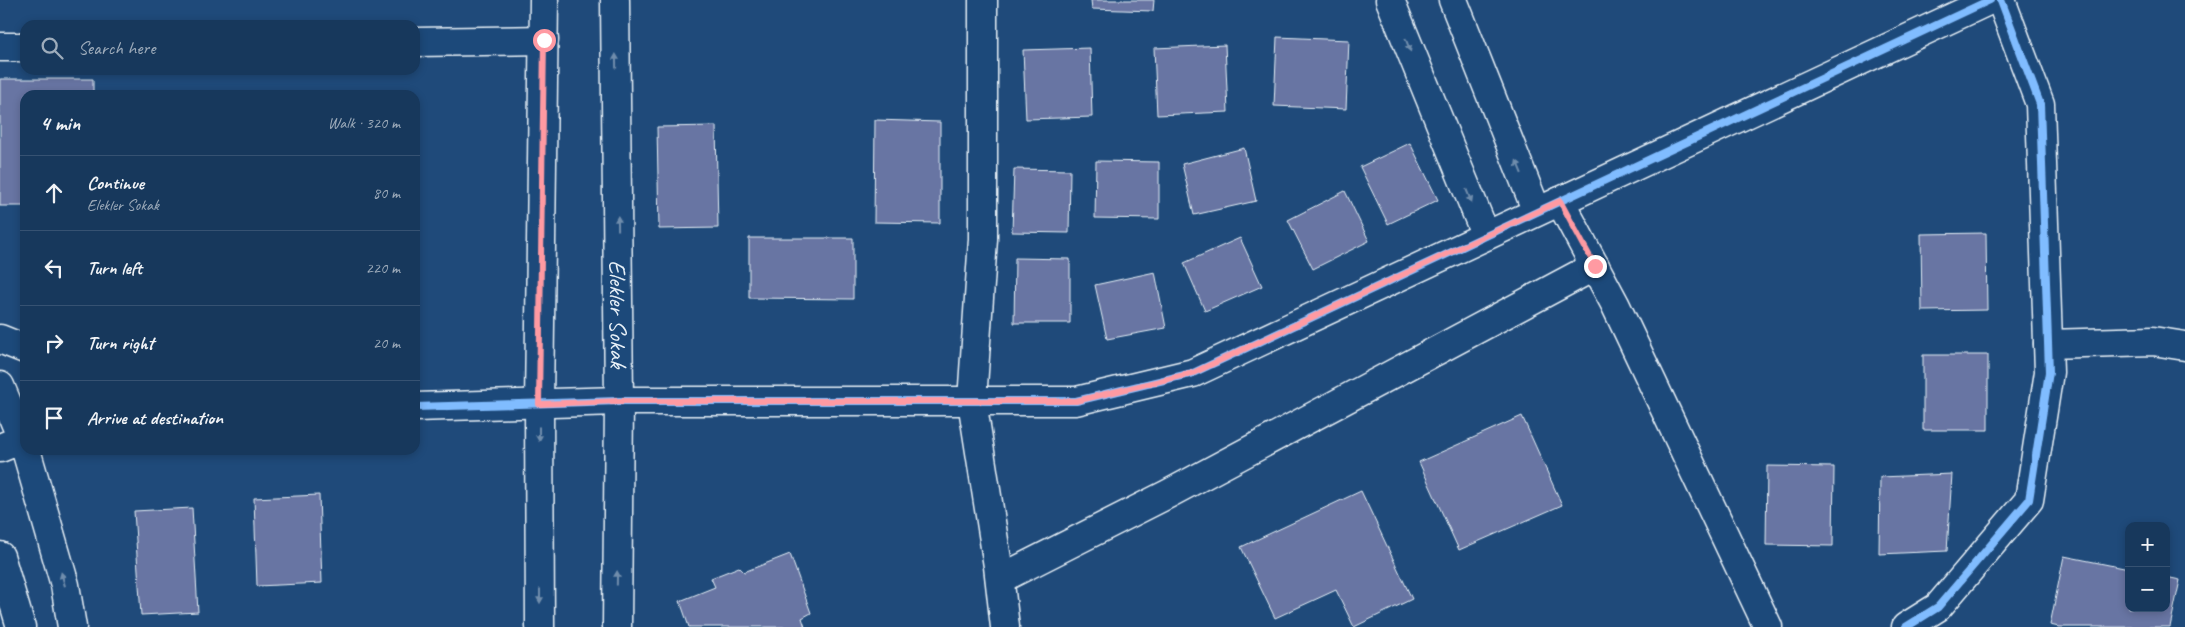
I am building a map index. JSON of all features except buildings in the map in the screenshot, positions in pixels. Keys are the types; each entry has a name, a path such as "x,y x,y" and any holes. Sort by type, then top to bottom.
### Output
{"street":[{"path":"540,627 539,404 544,0"},
{"name":"Elekler Sokak","path":"615,0 620,401 617,627"},
{"path":"983,0 983,239 972,401 1000,579 1005,627"},
{"path":"1390,0 1486,236"},
{"path":"1453,0 1549,206 1595,266 1768,627"},
{"path":"420,407 620,401 1076,401 1193,373 1990,0"},
{"path":"1906,627 1938,607 2029,500 2049,372 2040,104 2001,0"},
{"path":"420,42 544,40"},
{"path":"0,47 20,47"},
{"path":"1000,579 1168,494 1595,266"},
{"path":"0,339 20,347"},
{"path":"2048,344 2153,341 2185,346"},
{"path":"0,386 20,444"},
{"path":"24,455 65,585 72,627"},
{"path":"0,556 22,627"}],"cycle path":[{"path":"420,407 619,401 1076,401 1193,373 1990,0"},
{"path":"1906,627 1938,607 2029,500 2049,372 2040,104 2001,0"}],"route":[{"path":"544,40 539,404 620,401 1076,401 1193,373 1560,201 1595,266"}]}
